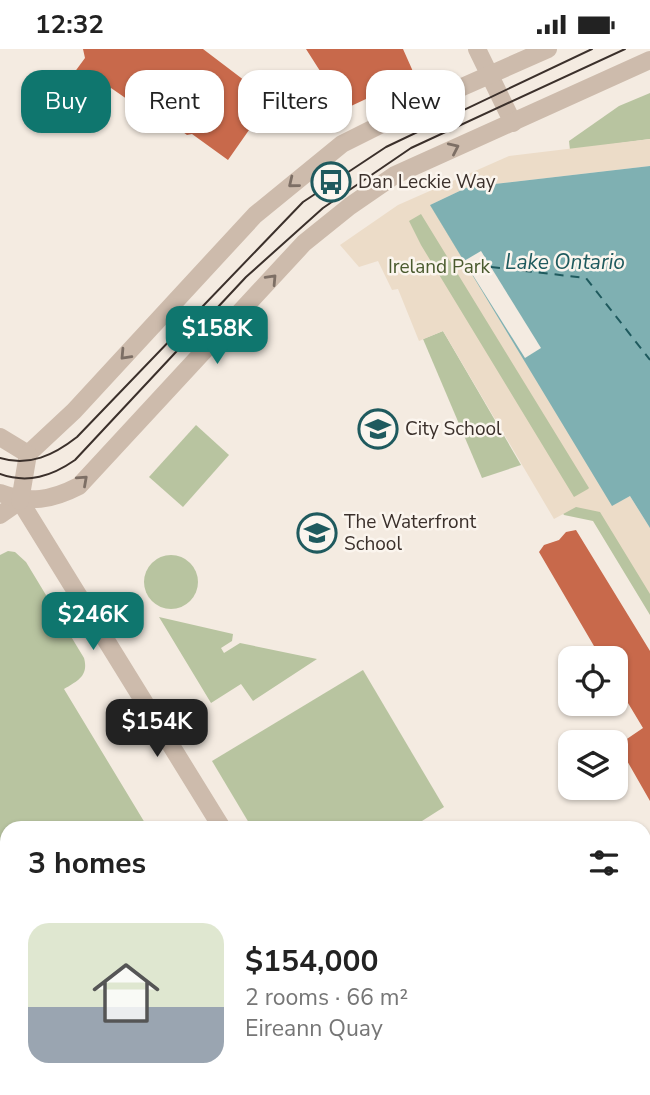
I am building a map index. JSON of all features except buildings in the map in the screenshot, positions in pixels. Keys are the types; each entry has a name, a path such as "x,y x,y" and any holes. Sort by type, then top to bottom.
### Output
{"street":[{"path":"477,49 513,123"},
{"path":"218,821 20,501 29,454 74,411 255,215 342,144 548,49"},
{"path":"0,493 20,501 57,497 79,486 304,243 350,206 395,176 650,60"},
{"path":"0,437 29,454"},
{"path":"0,515 20,501"}],"green space":[{"path":"650,93 650,139 570,150 569,141 619,106"},
{"name":"Ireland Park","path":"430,205 611,505 650,528 650,615 593,521 564,515 386,230"},
{"path":"443,331 521,465 482,478 423,339"},
{"path":"196,425 229,455 183,507 149,477"},
{"path":"8,551 15,552 26,562 84,658 83,674 64,689 144,821 0,821 0,555"},
{"path":"171,555 190,563 198,582 190,601 171,609 152,601 144,582 152,563"},
{"path":"159,617 233,634 232,641 221,648 224,653 240,643 317,659 253,701 241,684 211,703"},
{"path":"363,670 444,807 422,821 248,821 212,761"}],"shaded area":[{"path":"650,139 650,166 468,187 430,205 612,505 630,496 650,528 650,594 600,512 576,507 554,519 443,331 419,341 398,289 392,290 378,261 359,267 340,245 398,205 509,156","holes":["421,214 589,488 574,497 409,221"]}],"water":[{"name":"Lake Ontario","path":"650,166 650,528 630,496 612,506 430,205 468,187"}],"pier":[{"path":"481,251 541,348 525,358 464,261"}],"ferry route":[{"path":"491,267 586,278 650,360"}],"tram line":[{"path":"0,458 21,461 41,458 77,437 303,202 386,147 592,49"},
{"path":"0,474 20,478 39,477 75,460 246,277 323,208 411,148 625,49"}],"place":[{"name":"Dan Leckie Way","path":"331,182"},
{"name":"City School","path":"378,429"},
{"name":"The Waterfront School","path":"317,533"}]}
